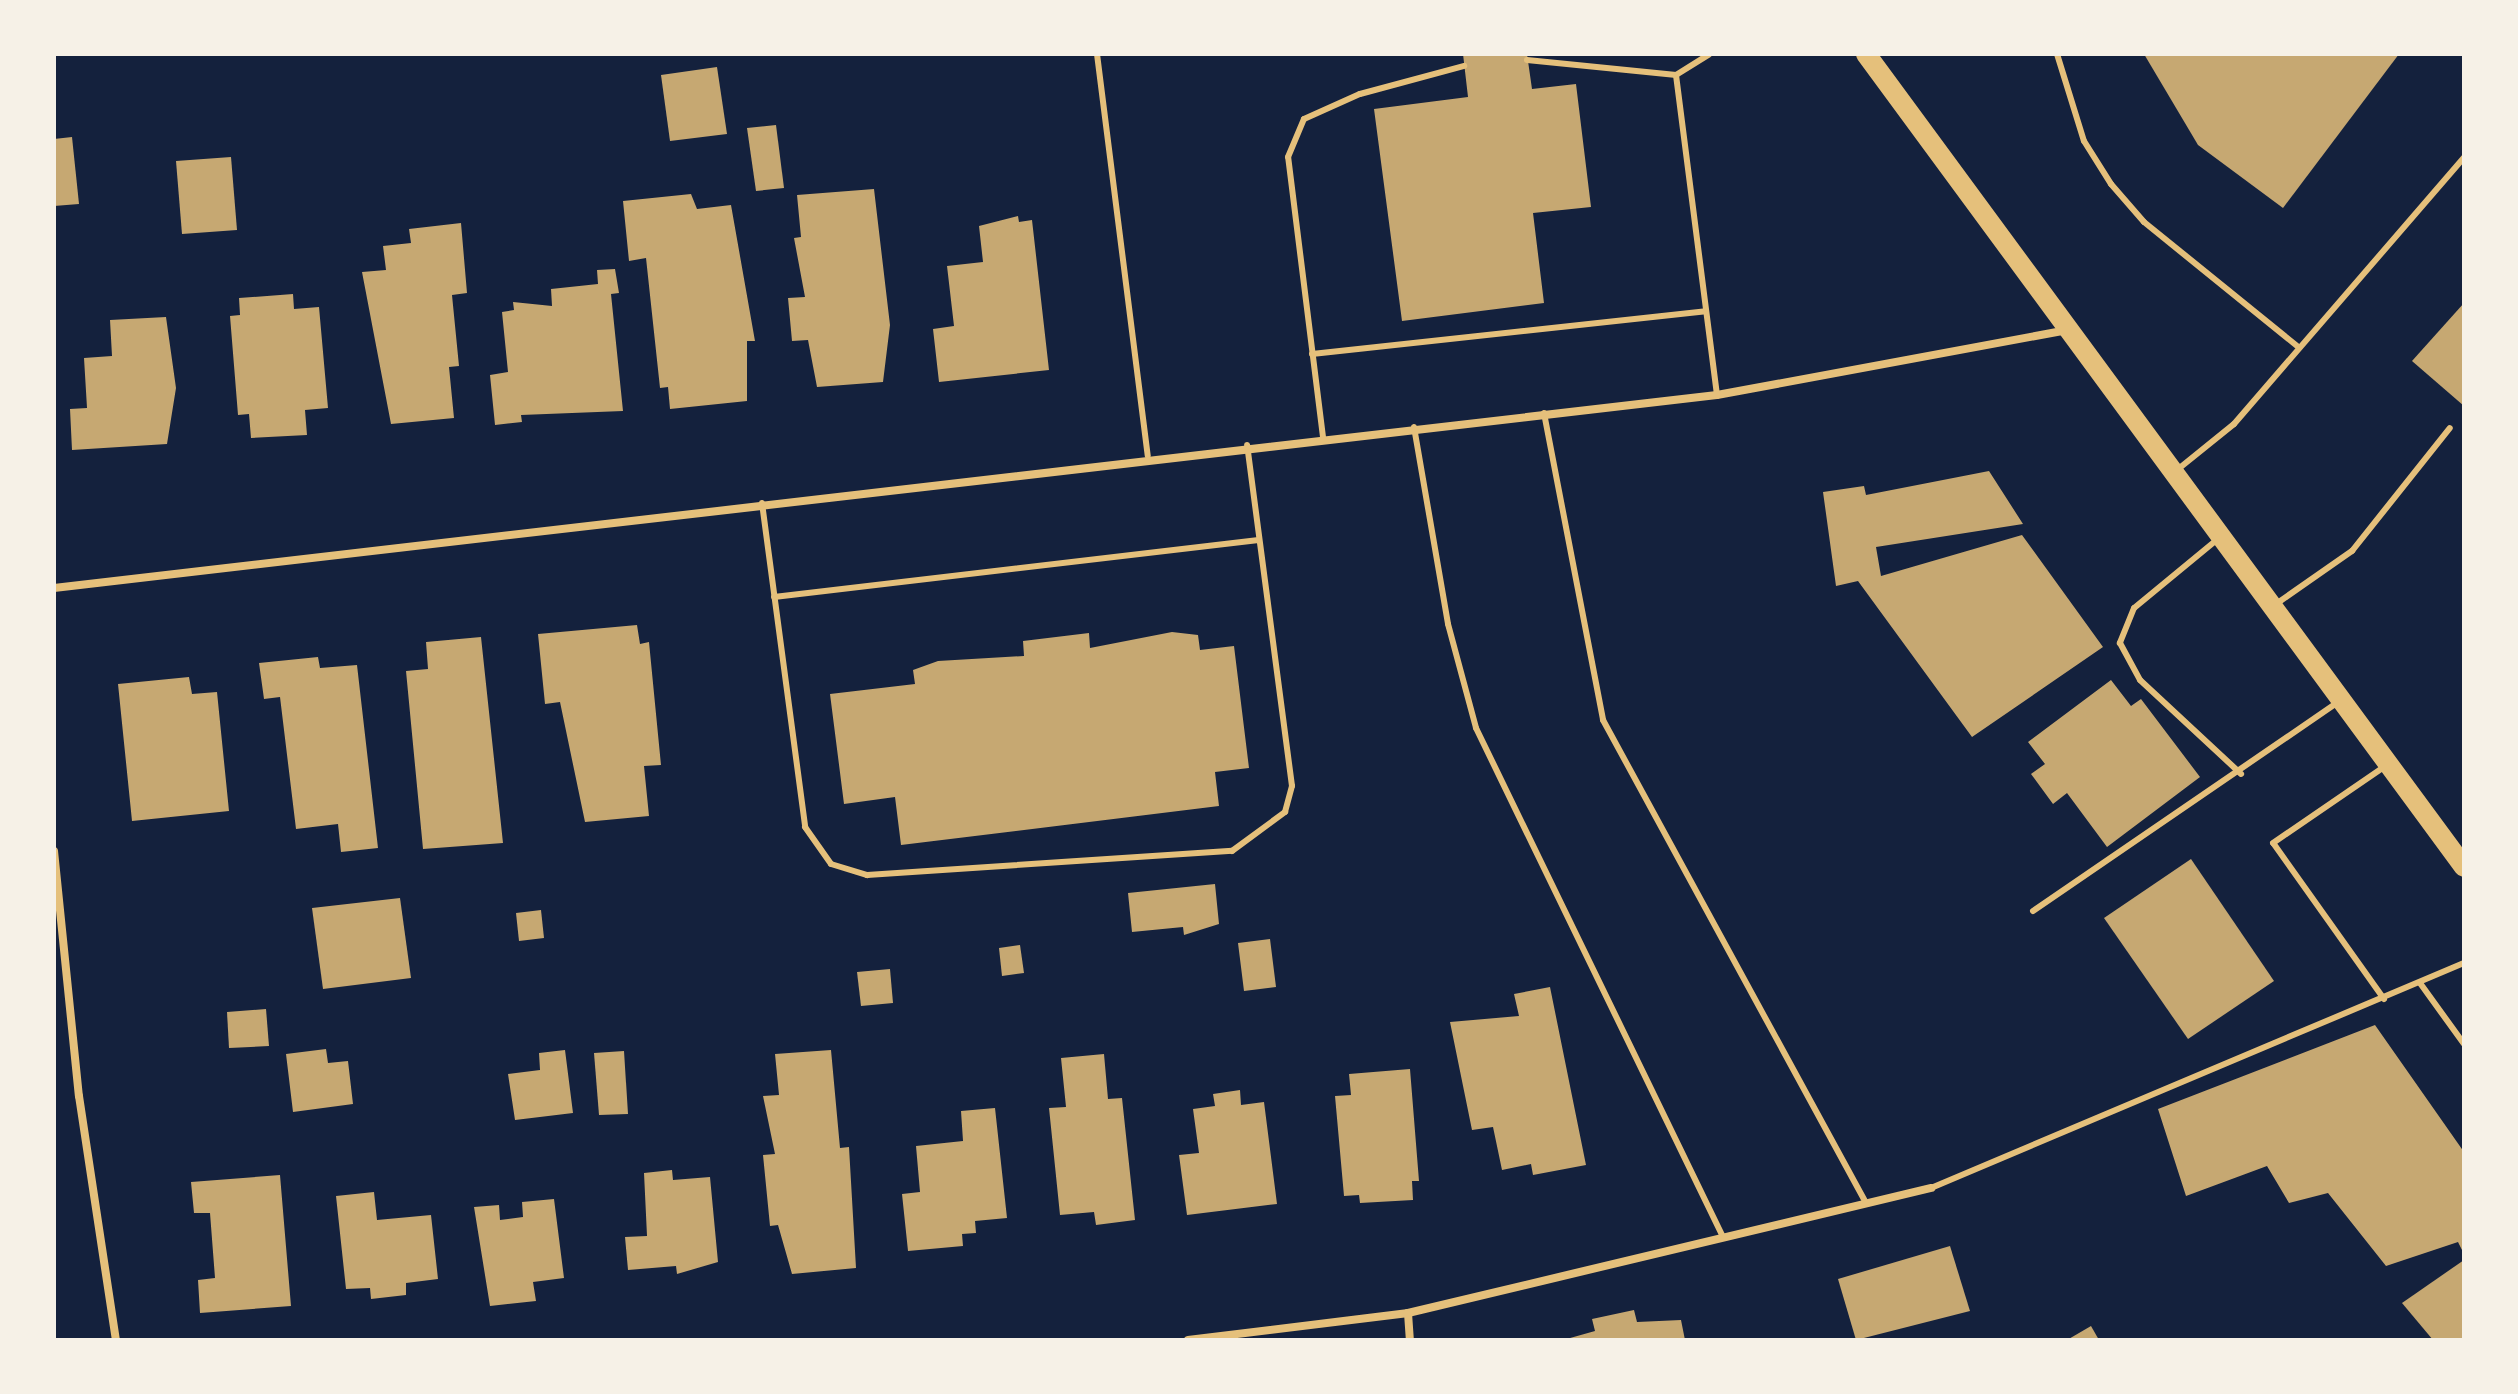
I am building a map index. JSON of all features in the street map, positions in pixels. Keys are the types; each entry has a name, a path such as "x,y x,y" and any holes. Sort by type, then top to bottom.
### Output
{"main road":[{"path":"1866,54 2461,858"}],"street":[{"path":"54,588 1148,456 1717,395 2070,330"},
{"path":"54,851 79,1096 116,1340"},
{"path":"1188,1340 1408,1313 1931,1188"},
{"path":"1408,1313 1410,1340"}],"lane":[{"path":"1097,54 1148,456"},
{"path":"1527,60 1676,75 1709,54"},
{"path":"2057,54 2084,141 2111,184 2144,222 2297,346"},
{"path":"1323,437 1288,157 1304,119 1360,94 1464,66"},
{"path":"1676,75 1717,395"},
{"path":"2174,472 2227,432 2297,346 2464,158"},
{"path":"1312,354 1706,311"},
{"path":"1544,413 1603,720 1866,1203"},
{"path":"1414,427 1448,624 1476,728 1723,1237"},
{"path":"2273,606 2352,551 2450,428"},
{"path":"762,503 805,827 831,864 867,875 1232,851 1285,812 1292,786 1247,445"},
{"path":"2221,536 2134,608 2120,643 2140,680 2241,774"},
{"path":"774,597 1259,540"},
{"path":"2033,911 2241,774 2343,699"},
{"path":"2384,999 2273,843 2390,763"},
{"path":"1931,1188 2464,963"},
{"path":"2420,983 2464,1044"}],"building":[{"path":"1463,54 1527,54 1532,89 1576,84 1591,207 1533,213 1544,303 1402,321 1374,109 1468,97"},
{"path":"2144,54 2399,54 2283,208 2198,145"},
{"path":"717,67 727,134 670,141 661,75"},
{"path":"776,125 784,188 756,191 747,128"},
{"path":"72,137 79,204 54,206 54,139"},
{"path":"231,157 237,230 182,234 176,161"},
{"path":"874,189 890,325 883,382 817,387 808,340 792,341 788,298 805,297 794,238 801,237 797,195"},
{"path":"691,194 697,209 731,205 755,341 747,341 747,401 670,409 668,387 660,388 646,258 629,261 623,201"},
{"path":"1018,216 1019,222 1032,220 1049,370 939,382 933,329 954,326 947,266 983,262 979,226"},
{"path":"461,223 467,293 452,295 459,366 449,367 454,418 391,424 362,272 386,270 383,246 411,243 409,229"},
{"path":"615,269 619,293 611,294 623,411 521,415 522,422 495,425 490,375 508,372 502,312 514,310 513,302 552,306 551,289 598,284 597,270"},
{"path":"293,294 294,309 319,307 328,408 305,410 307,435 251,438 249,414 238,415 230,316 240,315 239,298"},
{"path":"2464,303 2464,406 2412,361"},
{"path":"166,317 176,388 167,444 72,450 70,409 87,408 84,358 112,356 110,320"},
{"path":"1989,471 2023,524 1876,547 1881,576 2022,535 2103,647 1972,737 1858,581 1836,586 1823,492 1864,486 1866,495"},
{"path":"637,625 640,644 649,642 661,765 644,766 649,816 585,822 560,702 545,704 538,634"},
{"path":"1172,632 1198,635 1200,650 1234,646 1249,768 1215,772 1219,806 901,845 895,797 844,804 830,694 915,684 913,670 938,661 1024,656 1023,641 1089,633 1090,648"},
{"path":"481,637 503,843 423,849 406,671 428,669 426,642"},
{"path":"318,657 320,668 357,665 378,848 341,852 338,824 296,829 280,697 264,699 259,663"},
{"path":"189,677 192,694 217,692 229,811 132,821 118,684"},
{"path":"2111,680 2131,706 2141,699 2200,777 2107,847 2067,793 2053,804 2031,774 2045,764 2028,742"},
{"path":"2191,859 2274,981 2188,1039 2104,918"},
{"path":"1215,884 1219,924 1184,935 1183,927 1132,932 1128,893"},
{"path":"400,898 411,978 323,989 312,908"},
{"path":"541,910 544,938 519,941 516,913"},
{"path":"1270,939 1276,987 1244,991 1238,943"},
{"path":"1020,945 1024,973 1002,976 999,948"},
{"path":"890,969 893,1003 861,1006 857,972"},
{"path":"1550,987 1586,1165 1533,1175 1531,1164 1502,1170 1493,1127 1472,1130 1450,1022 1519,1016 1514,994"},
{"path":"266,1009 269,1046 229,1048 227,1012"},
{"path":"2375,1025 2464,1152 2464,1254 2458,1242 2386,1266 2328,1193 2289,1203 2267,1166 2186,1196 2158,1109"},
{"path":"326,1049 328,1063 348,1061 353,1104 293,1112 286,1054"},
{"path":"565,1050 573,1113 515,1120 508,1074 540,1070 539,1053"},
{"path":"831,1050 840,1148 849,1147 856,1268 792,1274 778,1225 770,1226 763,1155 775,1154 763,1096 779,1095 775,1054"},
{"path":"624,1051 628,1114 599,1115 594,1053"},
{"path":"1104,1054 1108,1099 1122,1098 1135,1220 1096,1225 1094,1212 1060,1215 1049,1108 1066,1107 1061,1058"},
{"path":"1410,1069 1419,1181 1412,1181 1413,1200 1360,1203 1359,1195 1344,1196 1335,1096 1351,1095 1349,1074"},
{"path":"1240,1090 1241,1105 1264,1102 1277,1204 1187,1215 1179,1155 1199,1153 1193,1109 1215,1106 1213,1094"},
{"path":"995,1108 1007,1218 975,1221 976,1233 962,1234 963,1246 908,1251 902,1194 920,1192 916,1146 963,1141 961,1111"},
{"path":"672,1170 673,1180 710,1177 718,1262 677,1274 676,1266 628,1270 625,1237 647,1236 644,1173"},
{"path":"280,1175 291,1306 200,1313 198,1280 215,1278 210,1213 194,1213 191,1182"},
{"path":"374,1192 377,1220 431,1215 438,1279 406,1283 406,1295 371,1299 370,1288 346,1289 336,1196"},
{"path":"554,1199 564,1278 533,1282 536,1301 490,1306 474,1207 499,1205 500,1220 523,1217 522,1202"},
{"path":"1950,1246 1970,1311 1856,1340 1838,1279"},
{"path":"2464,1260 2464,1340 2433,1340 2402,1303"},
{"path":"1634,1310 1637,1322 1681,1320 1685,1340 1563,1340 1595,1331 1592,1319"},
{"path":"2091,1326 2099,1340 2067,1340"}]}
